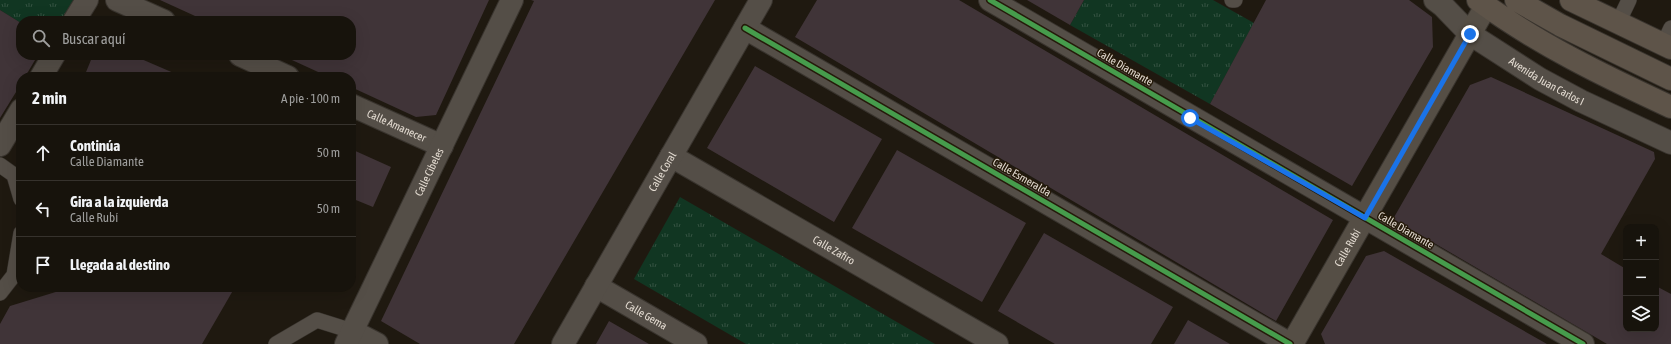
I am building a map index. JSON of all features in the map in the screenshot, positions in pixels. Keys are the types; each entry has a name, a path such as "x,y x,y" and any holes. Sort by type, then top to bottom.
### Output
{"main road":[{"path":"1516,0 1560,25 1671,79"},
{"path":"1572,0 1618,23 1668,40"},
{"name":"Calle Rubí","path":"1291,344 1470,34 1485,2"},
{"path":"1485,2 1556,51 1596,72 1671,107"}],"street":[{"path":"77,16 87,0"},
{"path":"118,0 153,16"},
{"name":"Calle Cibeles","path":"349,337 512,0"},
{"name":"Calle Coral","path":"563,344 761,0"},
{"name":"Calle Diamante","path":"990,0 1583,344"},
{"name":"Avenida Juan Carlos I","path":"1435,0 1443,6 1470,34 1546,83 1671,143"},
{"name":"Calle Esmeralda","path":"745,28 1291,344"},
{"path":"44,72 51,60"},
{"path":"251,60 277,72"},
{"name":"Calle Amanecer","path":"356,107 442,146"},
{"path":"0,145 16,118"},
{"name":"Calle Zafiro","path":"671,156 997,344"},
{"name":"Calle Gema","path":"596,286 696,344"},
{"path":"349,337 377,344"}],"lane":[{"path":"1618,23 1629,0"},
{"path":"0,165 14,175 16,182"},
{"path":"0,293 14,275 16,263"},
{"path":"276,344 317,320 349,337"}],"green space":[{"path":"0,0 74,0 65,16 16,16 16,20 0,10"},
{"path":"1084,0 1213,0 1254,23 1210,104 1070,25"},
{"path":"680,197 935,344 746,344 634,279"}],"building":[{"path":"160,0 489,0 436,115 416,117 356,89 356,72 318,72 292,60 356,60 356,16 195,16"},
{"path":"531,0 715,0 514,344 420,344 381,321 534,1"},
{"path":"817,0 959,0 1333,220 1276,321 795,37"},
{"path":"1027,0 1084,0 1070,25"},
{"path":"1266,0 1409,0 1432,17 1433,47 1352,186 1210,104"},
{"path":"0,10 16,20 16,60 35,60 28,72 16,72 16,92 0,118"},
{"path":"91,60 144,60 171,72 86,72"},
{"path":"755,66 882,139 834,222 707,148"},
{"path":"1491,77 1654,152 1655,159 1601,254 1623,267 1623,332 1659,332 1659,288 1671,294 1671,344 1607,344 1393,219 1470,85"},
{"path":"897,150 1026,223 982,302 852,228"},
{"path":"356,151 391,167 373,207 356,200"},
{"path":"1044,233 1173,307 1151,344 1055,344 998,311"},
{"path":"1384,251 1547,344 1325,344 1321,334 1366,256"},
{"path":"56,292 232,292 202,344 0,344 0,324 10,306"},
{"path":"1188,320 1230,344 1174,344"},
{"path":"609,321 649,344 596,344"}],"cycle path":[{"path":"990,0 1583,344"},
{"path":"745,28 1290,344"}],"route":[{"path":"1190,118 1365,218 1470,34"}]}
